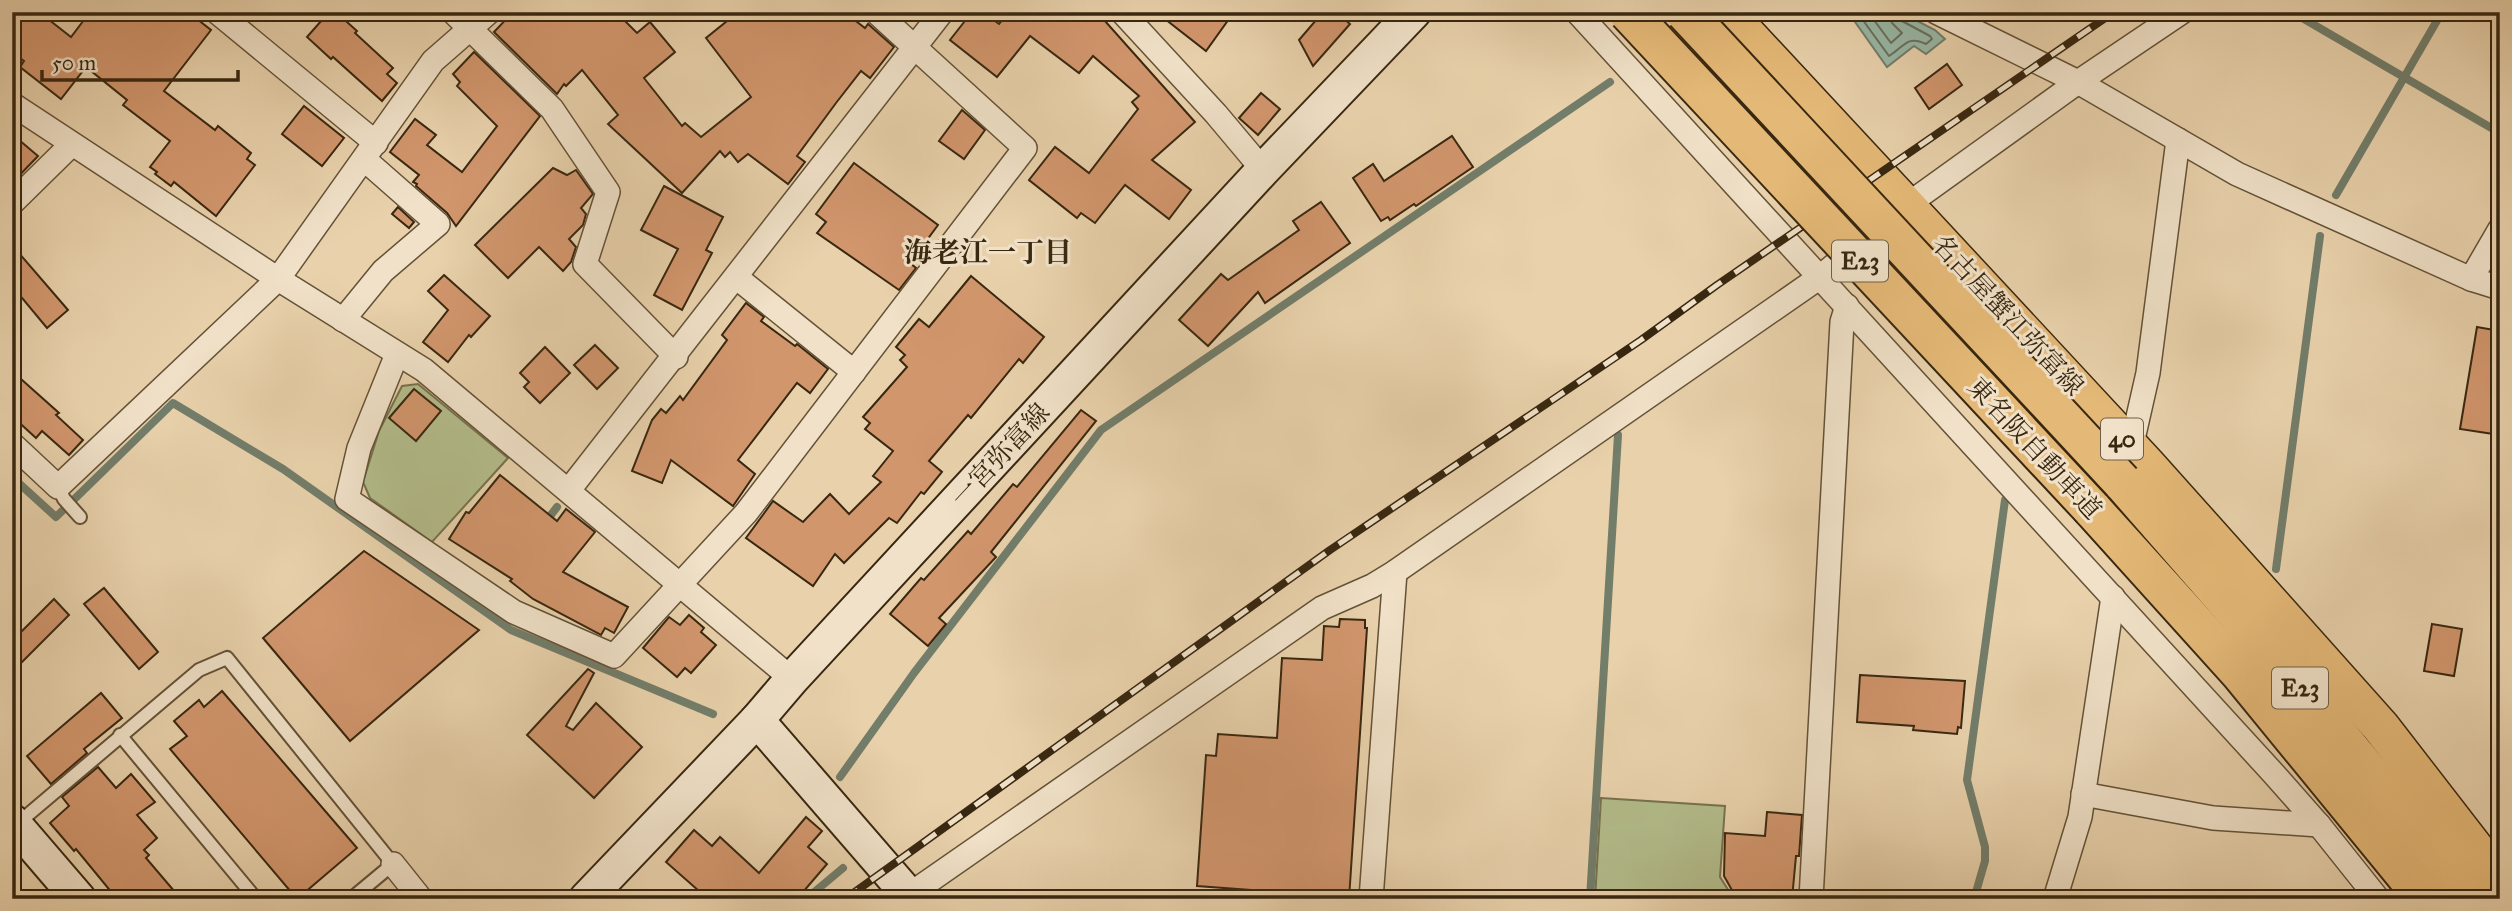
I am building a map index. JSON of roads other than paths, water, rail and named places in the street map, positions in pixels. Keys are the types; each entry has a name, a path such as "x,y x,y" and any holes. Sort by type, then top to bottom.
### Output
{"highway":[{"name":"東名阪自動車道","path":"1628,12 2101,519 2239,673 2425,899"},
{"name":"東名阪自動車道","path":"1685,12 2122,482 2276,658 2471,899"}],"main road":[{"name":"一宮弥富線","path":"586,899 757,720 1263,170 1414,12"},
{"name":"名古屋蟹江弥富線","path":"1726,12 2131,448 2381,727 2500,881"},
{"path":"757,720 910,897"},
{"path":"14,825 79,899"}],"street":[{"path":"217,12 370,151 438,224 383,271 343,320"},
{"path":"453,12 552,109 608,192 585,264 676,357"},
{"path":"12,444 61,493 278,279 433,61 489,12"},
{"path":"397,354 359,448 347,499 514,612 614,656 746,513 1026,148 876,12"},
{"path":"569,491 942,12"},
{"path":"1122,12 1216,114 1263,170"},
{"path":"1577,12 2319,825 2378,899"},
{"path":"1936,12 2078,82 2237,174 2471,279 2500,288"},
{"path":"910,897 1322,608 1395,572 1820,277 1907,205 2078,82 2182,12"},
{"path":"12,104 278,279 424,370 792,679"},
{"path":"2131,448 2148,373 2178,140"},
{"path":"12,202 71,145"},
{"path":"2471,279 2500,229"},
{"path":"736,277 854,372"},
{"path":"1811,899 1842,322 1847,306"},
{"path":"1371,899 1395,572"},
{"path":"2055,899 2080,817 2113,597"},
{"path":"2083,794 2213,818 2319,825"},
{"path":"393,864 421,899"}],"lane":[{"path":"61,493 80,517"},
{"path":"14,825 199,670 227,658 393,864 351,899"},
{"path":"120,735 256,899"}],"water":[{"path":"1848,12 1900,12 1935,30 1945,39 1926,54 1914,46 1887,67"}],"waterway":[{"path":"2292,12 2500,133"},
{"path":"2336,195 2442,12"},
{"path":"840,777 914,673 1101,430 1610,82"},
{"path":"2276,569 2320,236"},
{"path":"12,477 56,517 173,403 283,469 511,630 713,714"},
{"path":"1590,899 1618,435"},
{"path":"1974,899 1985,861 1985,847 1967,780 2005,500"},
{"path":"544,524 557,507"},
{"path":"806,899 843,868"}],"railway":[{"path":"845,899 1330,550 1641,340 2114,12"}],"district":[{"name":"海老江一丁目","path":"988,252"}]}
